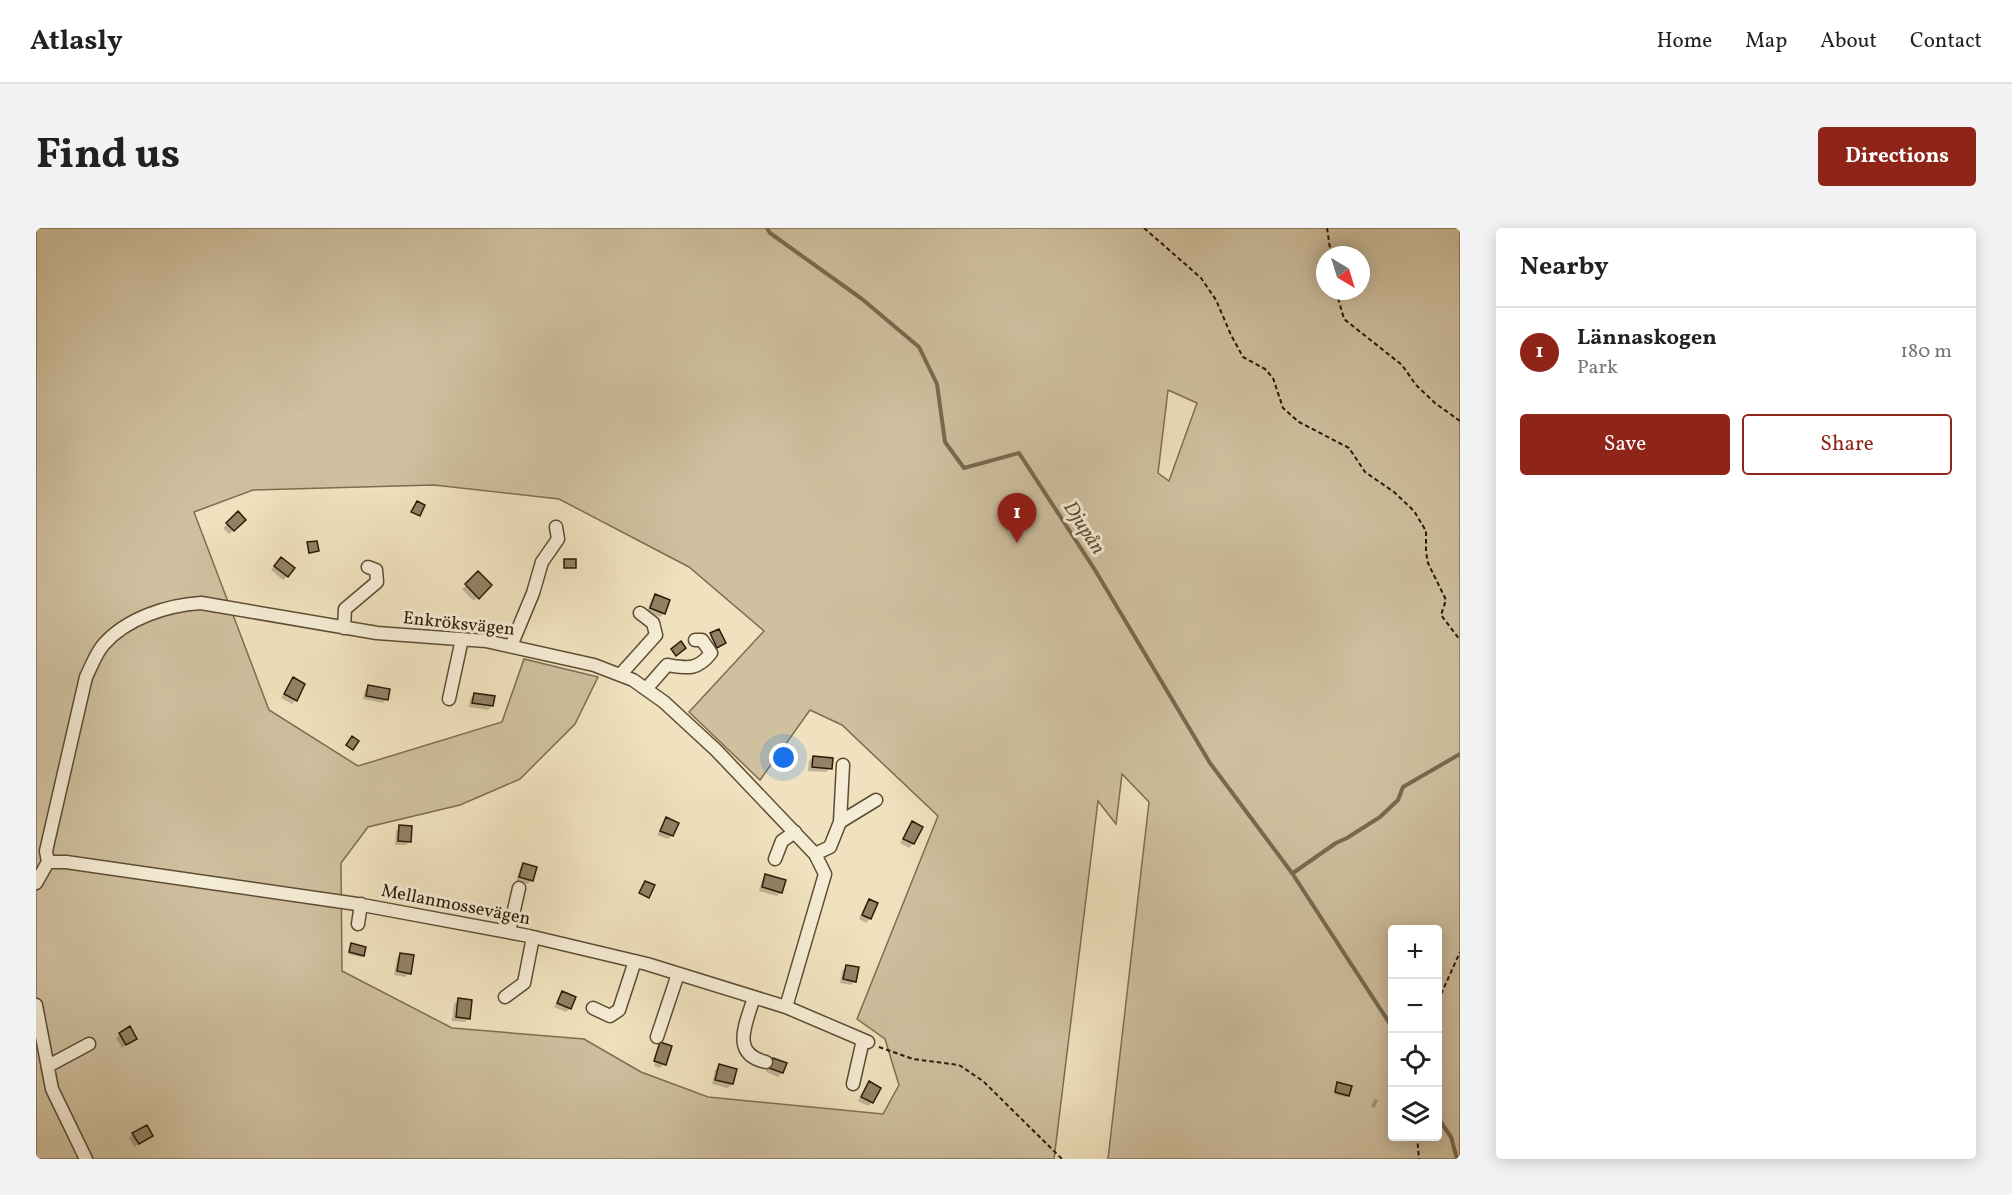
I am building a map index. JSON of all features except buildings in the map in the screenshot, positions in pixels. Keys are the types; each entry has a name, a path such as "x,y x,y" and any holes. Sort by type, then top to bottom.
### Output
{"street":[{"path":"511,646 533,593 542,562 558,539 556,527"},
{"path":"344,628 345,609 377,582 376,570 368,567"},
{"name":"Enkröksvägen","path":"48,862 46,851 87,677 97,654 105,643 121,630 144,617 179,604 201,603 377,633 462,639 511,646 594,664 633,680 664,702 716,750 815,854 825,874 786,1007"},
{"path":"620,675 656,635 653,623 640,613"},
{"path":"449,699 462,639"},
{"path":"646,689 667,665 692,668 706,660 711,653 708,647 702,640 695,640"},
{"path":"815,854 830,847 840,822 843,765"},
{"path":"840,822 876,800"},
{"path":"775,859 782,841 795,832"},
{"path":"36,883 48,862"},
{"name":"Mellanmossevägen","path":"48,862 66,862 361,904 533,937 634,961 754,997 786,1007 866,1041"},
{"path":"509,932 519,888"},
{"path":"358,924 361,904"},
{"path":"505,997 524,983 533,937"},
{"path":"593,1008 610,1016 619,1010 634,961"},
{"path":"657,1037 678,974"},
{"path":"754,997 742,1040 749,1054 766,1062"},
{"path":"36,1005 52,1089 86,1159"},
{"path":"853,1084 866,1041"},
{"path":"48,1066 89,1044"}],"path":[{"path":"1143,228 1201,278 1216,300 1243,357 1265,369 1272,378 1283,408 1299,422 1349,448 1365,472 1394,492 1414,511 1426,531 1428,563 1446,600 1440,615 1460,640"},
{"path":"1327,228 1330,246"},
{"path":"1339,300 1344,319 1402,365 1416,385 1435,403 1460,421"},
{"path":"1442,990 1460,952"},
{"path":"866,1041 913,1059 959,1065 983,1080 1062,1159"},
{"path":"1417,1141 1419,1159"}],"shaded area":[{"path":"36,228 1460,228 1460,1159 1108,1159 1149,802 1122,774 1116,824 1098,801 1054,1159 36,1159","holes":["1168,390 1197,403 1169,481 1158,473","434,485 559,499 689,567 764,631 689,712 760,780 810,710 842,725 938,816 857,1019 885,1039 899,1085 883,1114 708,1097 641,1072 584,1039 452,1028 342,971 341,863 368,827 460,805 520,779 575,724 598,677 524,659 502,722 358,766 269,710 194,512 253,490"]}],"waterway":[{"name":"Djupån","path":"767,228 770,233 862,299 919,347 937,384 945,442 964,468 1019,453 1095,570 1210,763 1292,873 1388,1021"},
{"name":"Djupån","path":"1293,873 1336,843 1380,817 1398,800 1403,787 1460,754"},
{"name":"Djupån","path":"1442,1124 1451,1137 1457,1159"}],"place":[{"name":"Lännaskogen","path":"1017,543"}]}
